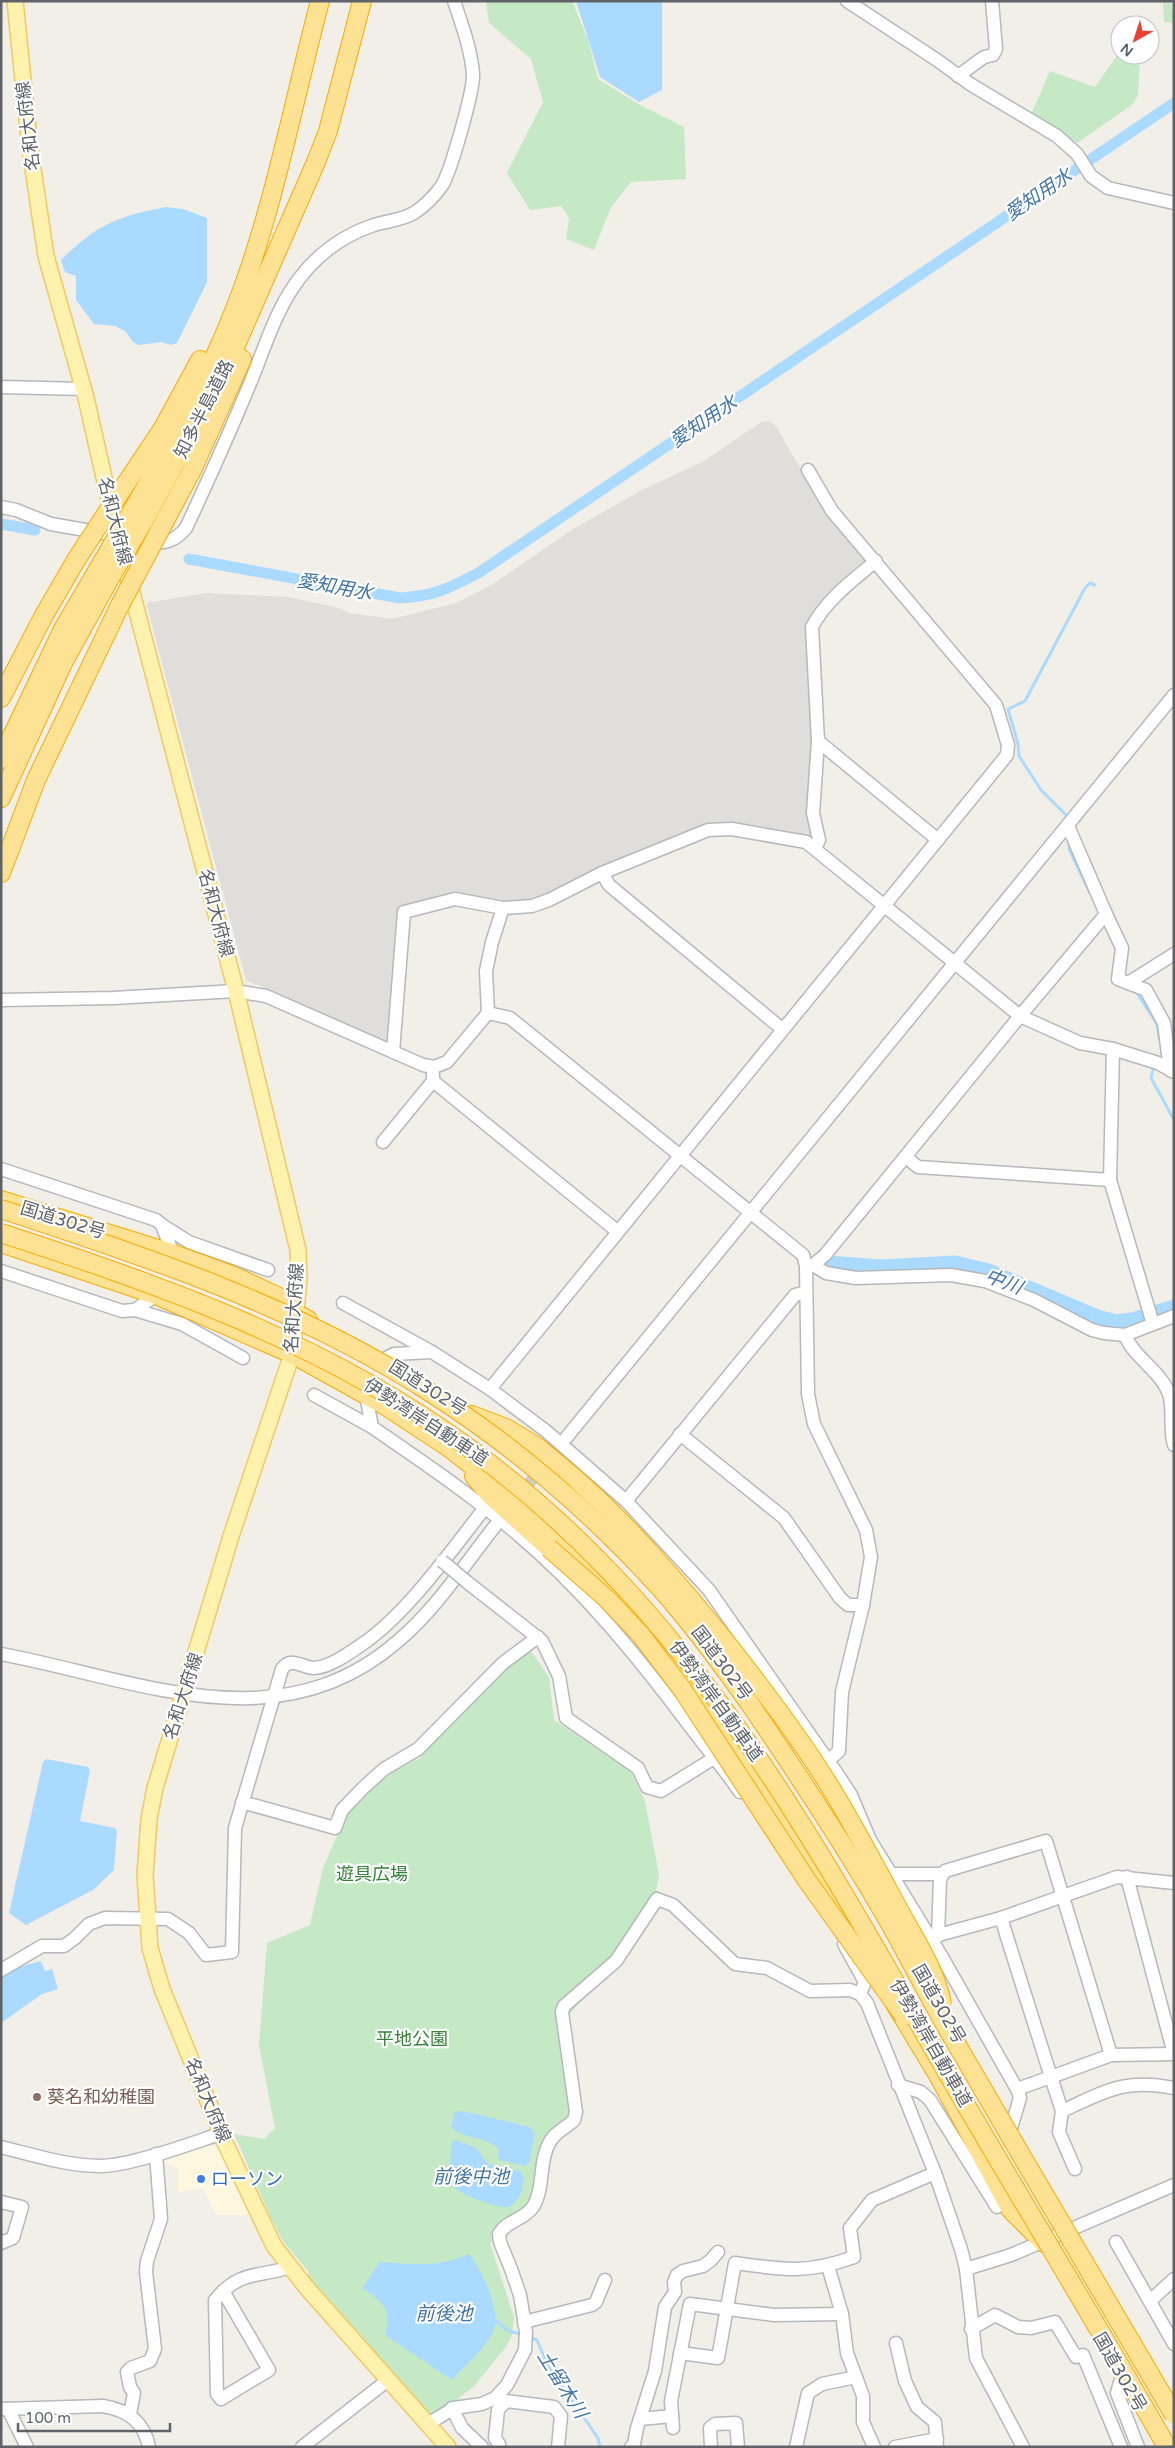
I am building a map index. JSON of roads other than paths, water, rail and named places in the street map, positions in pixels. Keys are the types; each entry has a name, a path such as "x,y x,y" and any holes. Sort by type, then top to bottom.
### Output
{"highway":[{"name":"知多半島道路","path":"138,515 170,445 210,366 248,271 320,1"},
{"name":"知多半島道路","path":"1,798 104,574 138,515 211,398 274,262 328,131 362,1"},
{"path":"1,873 36,780 120,604 192,470 260,318 274,262"},
{"path":"1,698 43,616 76,560 163,428 248,271"},
{"name":"知多半島道路","path":"1,759 63,629 104,574"},
{"name":"国道302号","path":"1,1200 173,1254 234,1276 281,1298 296,1313 382,1360 472,1415 535,1466 627,1550 667,1592 735,1680 807,1783 872,1887 1174,2410"},
{"name":"伊勢湾岸自動車道","path":"1,1209 184,1272 306,1325 370,1356 428,1390 482,1428 575,1503 621,1547 663,1591 732,1679 817,1805 891,1926 942,2020 1174,2414"},
{"name":"伊勢湾岸自動車道","path":"1,1233 181,1294 295,1345 360,1378 416,1411 468,1447 560,1521 645,1608 715,1694 800,1821 850,1901 1167,2447"},
{"name":"国道302号","path":"1,1243 156,1295 292,1354 366,1395 448,1447 562,1538 615,1590 666,1652 774,1802 938,2075 1011,2210 1043,2241 1163,2447"},
{"path":"472,1415 506,1428 536,1446 618,1517 694,1602 754,1678 822,1773 864,1844 937,1985 942,2003 942,2020"},
{"path":"448,1447 489,1494 606,1598 641,1635 676,1682 806,1879 950,2076"}],"main road":[{"name":"名和大府線","path":"15,1 30,149 46,256 84,389 116,536 236,991 298,1250 299,1280 292,1354 232,1533 162,1762 149,1819 144,1875 150,1948 162,1989 223,2133 226,2145 274,2246 290,2267 448,2447"}],"street":[{"path":"1,507 16,510 50,524 156,543 168,542 179,536 186,528 219,460 272,329 289,293 303,274 326,250 348,237 411,214 435,196 444,182 461,130 473,78 469,50 454,1"},
{"path":"846,1 958,76 1057,136 1077,154 1091,176 1108,188 1174,203"},
{"path":"958,76 984,57 993,55 996,49 992,1"},
{"path":"1,387 84,389"},
{"path":"490,1389 1007,755 1008,745 996,705 832,511 808,470"},
{"path":"815,848 819,840 813,813 818,741 812,627 821,610 830,600 876,561"},
{"path":"566,1438 1174,695"},
{"path":"818,741 938,840"},
{"path":"1068,826 1122,948 1118,979 1146,990 1164,1023 1172,1071"},
{"path":"393,1052 404,912 455,899 503,908 532,906 550,900 602,873 686,837 723,828 806,842 1020,1016 1080,1042 1113,1049 1158,1063 1172,1071"},
{"path":"602,873 609,885 782,1029"},
{"path":"1,1000 113,998 236,991 266,996 423,1065 434,1067 447,1062 488,1013 486,971 492,942 503,908"},
{"path":"809,1265 826,1255 1020,1016 1106,914"},
{"path":"1128,982 1174,954"},
{"path":"488,1013 510,1018 799,1250 809,1265 826,1273 856,1278 951,1275 979,1279 1034,1300 1092,1330 1125,1335 1174,1316"},
{"path":"1113,1049 1110,1180 1153,1324"},
{"path":"383,1142 433,1081 434,1067"},
{"path":"433,1081 617,1231"},
{"path":"906,1157 918,1167 1110,1180"},
{"path":"5,1174 156,1220 189,1242 268,1270"},
{"path":"162,1224 173,1254"},
{"path":"809,1265 806,1292 808,1394 814,1424 832,1466 866,1530 871,1558 863,1605 842,1692 839,1751 829,1760"},
{"path":"2,1270 122,1311 135,1310 182,1324 243,1358"},
{"path":"626,1501 795,1295 806,1292"},
{"path":"135,1310 156,1295"},
{"path":"343,1303 432,1352 490,1389 546,1431 626,1501 709,1590 829,1760 851,1795 870,1840 934,1937 1017,2089 1020,2098 1011,2128"},
{"path":"1125,1335 1128,1344 1160,1379 1170,1396 1170,1428 1174,1445"},
{"path":"382,1360 394,1354 432,1352"},
{"path":"314,1395 372,1427 515,1532 567,1581 614,1630 654,1678 735,1785 823,1916 833,1924 865,1982 860,1994"},
{"path":"366,1395 372,1427"},
{"path":"680,1434 784,1518 840,1598 848,1605 863,1605"},
{"path":"1,1970 42,1946 64,1946 95,1920 105,1918 134,1920 147,1918 168,1919 189,1933 206,1955 232,1952 235,1828 273,1697 285,1665 292,1662 317,1667 328,1664 361,1645 394,1618 484,1509"},
{"path":"1,1654 184,1695 235,1698 273,1697 301,1692 340,1679 369,1663 398,1642 420,1620 496,1526"},
{"path":"442,1561 538,1637 559,1676 566,1718 638,1768 647,1787 661,1791 714,1758"},
{"path":"242,1802 335,1828 342,1810 363,1788 384,1769 418,1749 503,1663 538,1637"},
{"path":"892,1874 942,1874 945,1871 1046,1841 1111,2056"},
{"path":"934,1937 942,1874"},
{"path":"934,1937 1063,1898 1117,1877 1174,1883"},
{"path":"1017,2089 1111,2056 1174,2054 1127,1877"},
{"path":"428,2424 452,2408 482,2404 499,2395 507,2385 521,2359 525,2331 520,2295 500,2242 499,2234 506,2226 525,2215 534,2206 548,2146 556,2135 574,2120 576,2112 562,2012 564,2006 616,1961 657,1899 672,1905 735,1964 766,1968 810,1991 850,1990 860,1994 867,2003 898,2085 935,2173 966,2269 971,2329 976,2358 1023,2447"},
{"path":"1001,1918 1062,2111 1059,2132 1076,2169"},
{"path":"1062,2111 1111,2089 1134,2083 1150,2083 1174,2088"},
{"path":"898,2085 921,2092 930,2100 997,2207"},
{"path":"1,2147 60,2161 102,2166 156,2154 223,2133"},
{"path":"130,2414 134,2393 130,2387 127,2372 131,2368 150,2361 155,2349 146,2272 161,2219 156,2154"},
{"path":"680,2353 718,2358 735,2263 791,2270 828,2266 854,2256 850,2228 872,2200 935,2173"},
{"path":"966,2269 1011,2255 1174,2185"},
{"path":"1,2202 22,2207 14,2238 1,2244"},
{"path":"1116,2242 1173,2342"},
{"path":"631,2447 634,2444 655,2371 665,2307 675,2292 674,2282 677,2275 682,2271 703,2266 710,2262 718,2252"},
{"path":"828,2266 842,2314 847,2353 862,2396 864,2422 874,2447"},
{"path":"223,2291 269,2370 221,2399 216,2394 215,2300 223,2291 229,2285 253,2273 271,2273 290,2267"},
{"path":"1150,2302 1174,2279"},
{"path":"525,2331 592,2305 596,2302 605,2280"},
{"path":"640,2419 672,2422 670,2401 690,2304 774,2315 842,2314"},
{"path":"971,2329 995,2315 1018,2327 1031,2328 1055,2322 1076,2357 1083,2355 1121,2447"},
{"path":"895,2447 937,2443 935,2422 917,2407 905,2381 896,2344"},
{"path":"1122,2375 1117,2393 1138,2447"},
{"path":"796,2447 808,2393 822,2384 856,2377"},
{"path":"302,2447 388,2380"},
{"path":"503,2447 499,2446 495,2438 498,2410 506,2401 554,2407 561,2416 558,2447"},
{"path":"27,2447 5,2409 103,2406 118,2408 130,2414 143,2430 148,2447"},
{"path":"452,2408 462,2428 482,2447"},
{"path":"711,2447 710,2428 715,2424 736,2423 738,2447"}],"water":[{"path":"576,1 662,1 662,90 639,102 600,77"},
{"path":"166,207 183,209 207,218 207,282 177,343 171,345 161,342 139,345 133,342 125,331 115,326 94,324 76,300 76,276 65,272 61,260 85,238 97,230 121,218"},
{"path":"46,1759 88,1767 90,1771 80,1821 115,1828 117,1831 114,1870 93,1890 26,1925 9,1913 43,1762"},
{"path":"41,1961 45,1971 52,1969 58,1989 42,1994 1,2023 1,1976 15,1968"},
{"path":"462,2111 530,2127 535,2133 529,2163 525,2166 500,2160 498,2156 499,2149 493,2145 456,2131 451,2127 455,2112"},
{"name":"前後中池","path":"455,2140 476,2148 486,2162 495,2167 520,2171 524,2177 520,2196 510,2207 498,2206 479,2200 458,2191 453,2185 450,2173 452,2142"},
{"name":"前後池","path":"469,2254 489,2290 495,2312 494,2329 476,2356 452,2380 385,2335 388,2319 387,2312 376,2298 363,2288 379,2262 425,2264 447,2261"}],"waterway":[{"name":"愛知用水","path":"189,559 400,598 433,593 451,587 480,572 1174,103"},
{"name":"愛知用水","path":"1,524 35,530"},
{"path":"1065,814 1041,790 1019,756 1018,744 1008,709 1025,701 1085,588 1090,583 1095,585"},
{"path":"1069,844 1069,849 1090,893"},
{"path":"1137,993 1157,1024 1159,1038"},
{"path":"1153,1070 1151,1078 1174,1120"},
{"name":"中川","path":"828,1265 881,1269 955,1265 988,1273 1097,1319 1116,1324 1132,1322 1174,1309"},
{"name":"土留木川","path":"491,2317 507,2330 522,2335"},
{"name":"土留木川","path":"528,2337 537,2340 548,2366 598,2438 600,2447"}],"tunnel":[{"path":"517,1498 566,1438"}],"place":[{"name":"葵名和幼稚園","path":"37,2097"},
{"name":"ローソン","path":"201,2179"}],"park label":[{"name":"遊具広場","path":"372,1874"},
{"name":"平地公園","path":"412,2039"}]}
